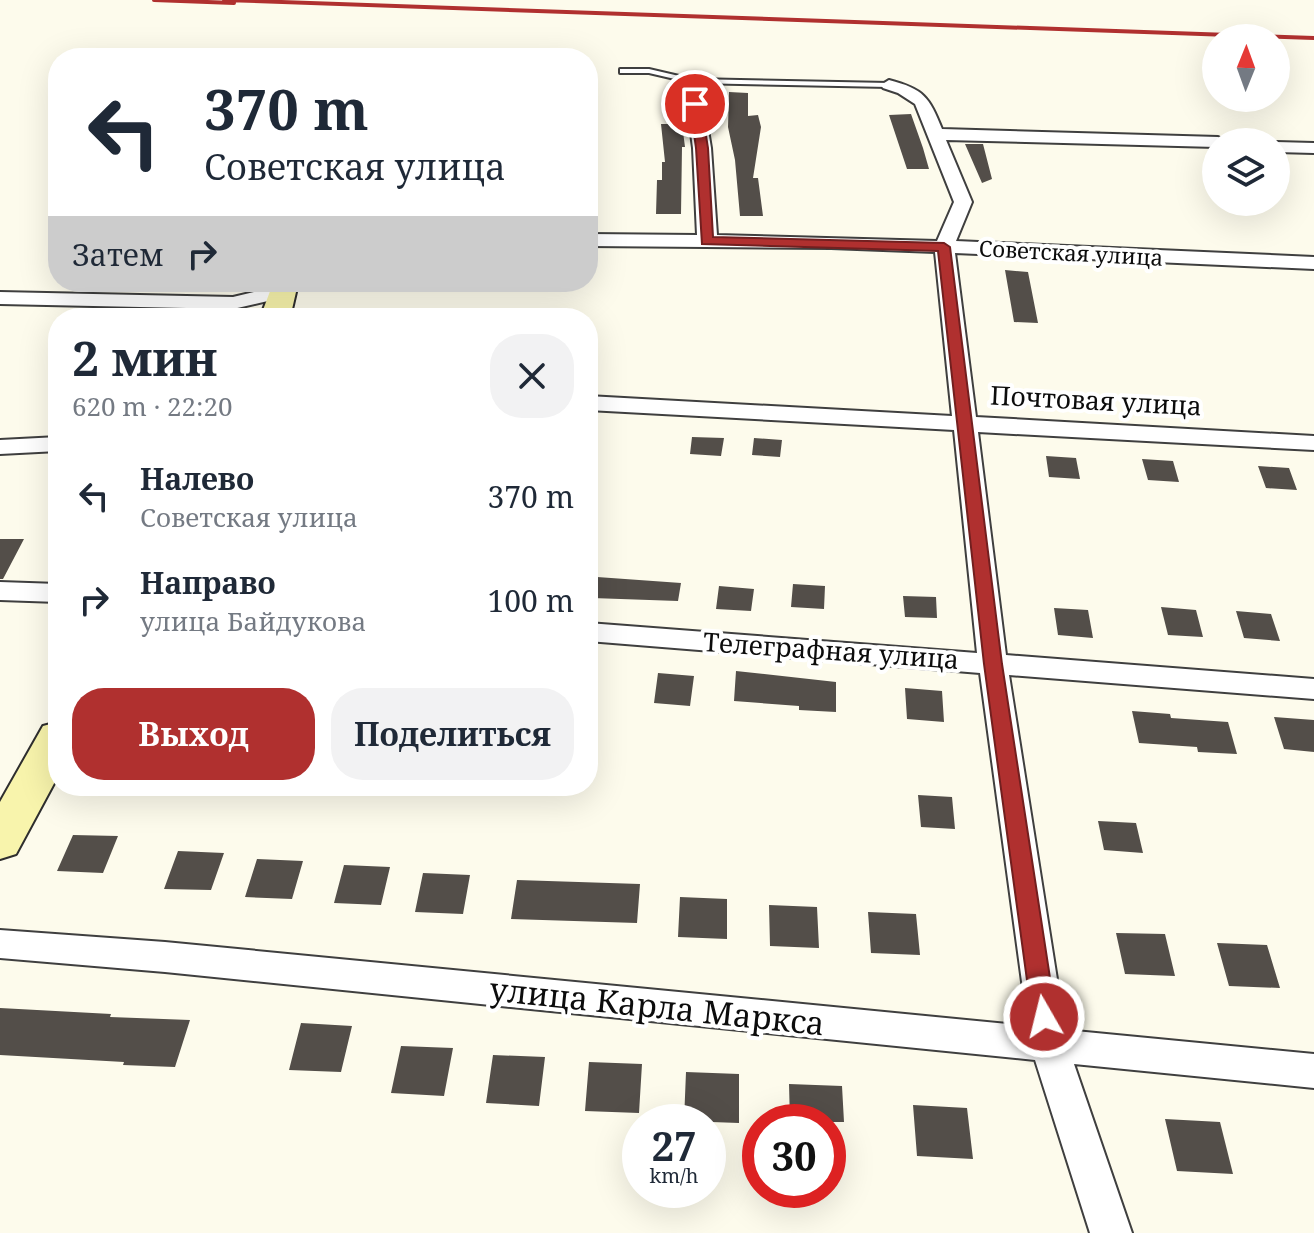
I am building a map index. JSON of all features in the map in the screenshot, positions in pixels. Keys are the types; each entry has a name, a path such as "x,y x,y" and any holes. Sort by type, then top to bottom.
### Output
{"street":[{"path":"692,81 702,148 707,241"},
{"path":"889,85 904,89 922,101 963,202 944,247 993,664 1049,1046 1111,1233"},
{"path":"935,134 1202,142"},
{"path":"1290,147 1314,148"},
{"name":"Советская улица","path":"598,240 944,247 1314,263"},
{"path":"0,298 233,303 284,297"},
{"name":"Почтовая улица","path":"598,404 1314,443"},
{"path":"0,447 48,445"},
{"path":"0,591 48,593"},
{"name":"Телеграфная улица","path":"598,633 1314,689"},
{"path":"0,842 48,755"},
{"name":"улица Карла Маркса","path":"0,944 165,957 1314,1071"}],"lane":[{"path":"623,71 649,71 692,81 889,85"}],"building":[{"path":"729,92 748,93 748,116 758,115 761,127 753,178 758,178 763,216 740,216 735,160 728,127"},
{"path":"911,114 929,169 907,169 889,115"},
{"path":"661,124 682,124 685,147 682,147 681,214 656,214 657,180 662,180 662,162 665,162"},
{"path":"965,144 983,144 992,179 982,183"},
{"path":"1005,270 1028,272 1038,323 1014,322"},
{"path":"692,437 724,438 721,456 690,454"},
{"path":"754,438 782,440 780,457 752,455"},
{"path":"1046,456 1076,458 1080,479 1049,477"},
{"path":"1142,459 1173,461 1179,482 1148,480"},
{"path":"1258,466 1289,468 1297,490 1266,488"},
{"path":"0,539 24,539 3,579 0,579"},
{"path":"598,577 681,583 678,601 598,598"},
{"path":"793,584 825,586 824,609 791,607"},
{"path":"719,586 754,589 751,611 716,609"},
{"path":"903,596 936,597 937,618 905,617"},
{"path":"1161,607 1196,610 1203,637 1168,635"},
{"path":"1054,608 1088,610 1093,638 1058,635"},
{"path":"1236,611 1271,614 1280,641 1244,638"},
{"path":"736,671 836,682 836,712 734,701"},
{"path":"658,673 694,676 690,706 654,703"},
{"path":"905,688 942,691 944,722 907,719"},
{"path":"1132,711 1170,714 1171,718 1228,722 1237,754 1198,752 1197,747 1139,743"},
{"path":"1274,717 1314,720 1314,752 1284,749"},
{"path":"918,795 952,797 955,829 921,827"},
{"path":"1098,821 1136,823 1143,853 1104,850"},
{"path":"73,835 118,836 103,873 57,871"},
{"path":"178,851 224,853 211,890 164,889"},
{"path":"257,859 303,861 292,899 245,897"},
{"path":"344,865 390,867 381,905 334,903"},
{"path":"423,873 470,875 463,914 415,912"},
{"path":"517,880 640,884 637,923 511,919"},
{"path":"680,897 727,899 727,939 678,937"},
{"path":"769,905 817,907 819,948 770,946"},
{"path":"868,912 916,914 920,955 871,953"},
{"path":"1116,933 1165,934 1175,976 1125,974"},
{"path":"1217,943 1267,945 1280,988 1229,986"},
{"path":"0,1008 190,1020 175,1067 123,1065 124,1062 0,1055"},
{"path":"301,1023 352,1026 341,1072 289,1070"},
{"path":"401,1046 453,1048 444,1096 391,1093"},
{"path":"493,1055 545,1057 539,1106 486,1103"},
{"path":"589,1062 642,1064 640,1104 622,1104 622,1112 585,1111"},
{"path":"686,1072 739,1074 739,1123 726,1123 726,1104 685,1104"},
{"path":"789,1084 842,1086 843,1104 790,1104"},
{"path":"913,1105 967,1108 973,1159 917,1156"},
{"path":"1165,1119 1220,1122 1233,1174 1177,1171"}],"railway":[{"path":"154,0 234,3"},
{"path":"224,0 1314,38"}],"route":[{"path":"695,104 702,148 707,241 944,247 993,664 1044,1017"}]}
